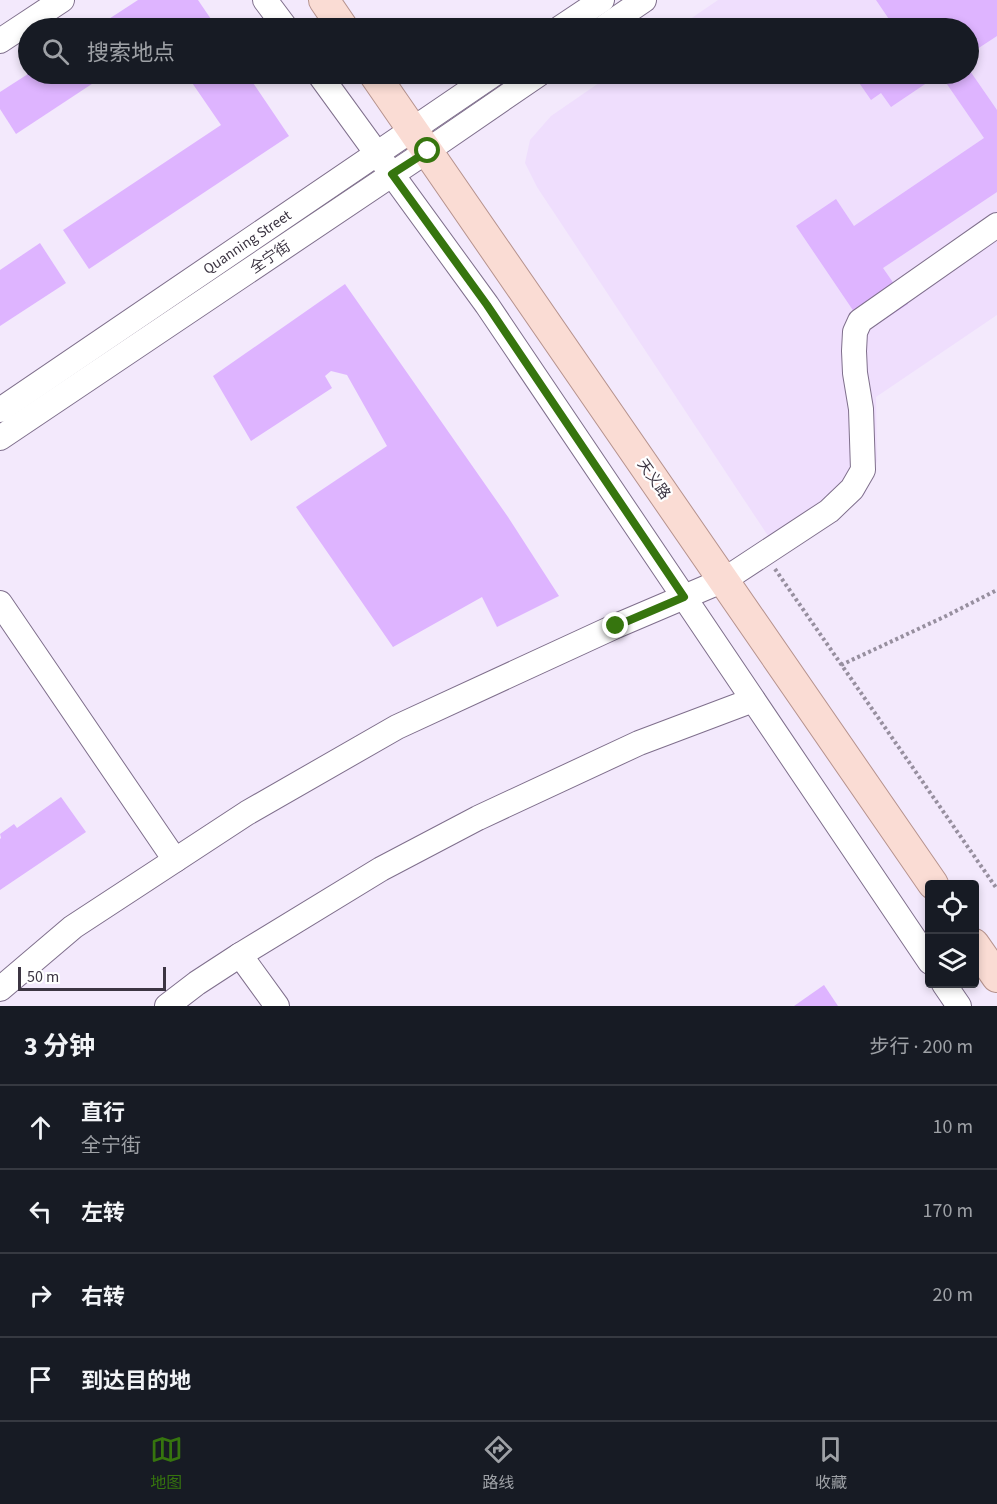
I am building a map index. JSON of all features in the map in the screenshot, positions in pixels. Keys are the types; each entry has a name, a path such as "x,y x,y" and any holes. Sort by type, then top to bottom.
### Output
{"main road":[{"path":"324,0 336,18"},
{"name":"天义路","path":"381,84 930,880"},
{"path":"979,950 997,977"}],"street":[{"path":"35,18 63,0"},
{"path":"266,0 279,18"},
{"path":"575,18 602,0"},
{"path":"618,18 644,0"},
{"path":"0,41 18,29"},
{"path":"326,84 487,305 925,956"},
{"name":"Quanning Street","path":"0,410 377,154 420,140 483,84"},
{"name":"全宁街","path":"0,438 392,174 420,140 521,84"},
{"path":"0,988 73,927 247,813 397,727 616,626 724,580 830,511 852,489 862,470 861,409 854,351 855,332 860,321 997,225"},
{"path":"0,603 175,860"},
{"path":"167,1006 196,983 381,869 478,818 639,743 753,700"},
{"path":"240,955 277,1006"},
{"path":"947,988 959,1006"}],"path":[{"path":"764,554 997,889"},
{"path":"841,665 997,590"}],"shaded area":[{"path":"718,0 997,0 997,315 876,397 877,461 865,494 835,519 780,554 537,187 525,163 530,140 551,116 597,84 979,84 979,18 692,18"}],"building":[{"path":"138,0 198,0 210,18 110,18"},
{"path":"876,0 997,0 997,36 979,48 979,18 888,18"},
{"path":"18,80 18,84 92,84 16,134 0,109 0,92"},
{"path":"193,84 254,84 289,136 89,269 63,230 221,125"},
{"path":"860,84 925,84 891,107 881,93 871,100"},
{"path":"947,84 979,84 997,110 997,192 883,268 908,304 867,331 796,226 836,199 854,226 984,138"},
{"path":"40,243 66,283 0,326 0,270"},
{"path":"345,284 508,517 559,596 497,627 482,597 393,647 296,507 387,446 347,375 331,371 325,376 332,388 251,441 213,376"},
{"path":"61,797 86,832 0,890 0,834 14,824 17,828"},
{"path":"824,985 838,1006 794,1006"}],"route":[{"path":"428,151 392,174 487,305 684,597 616,626"}]}
